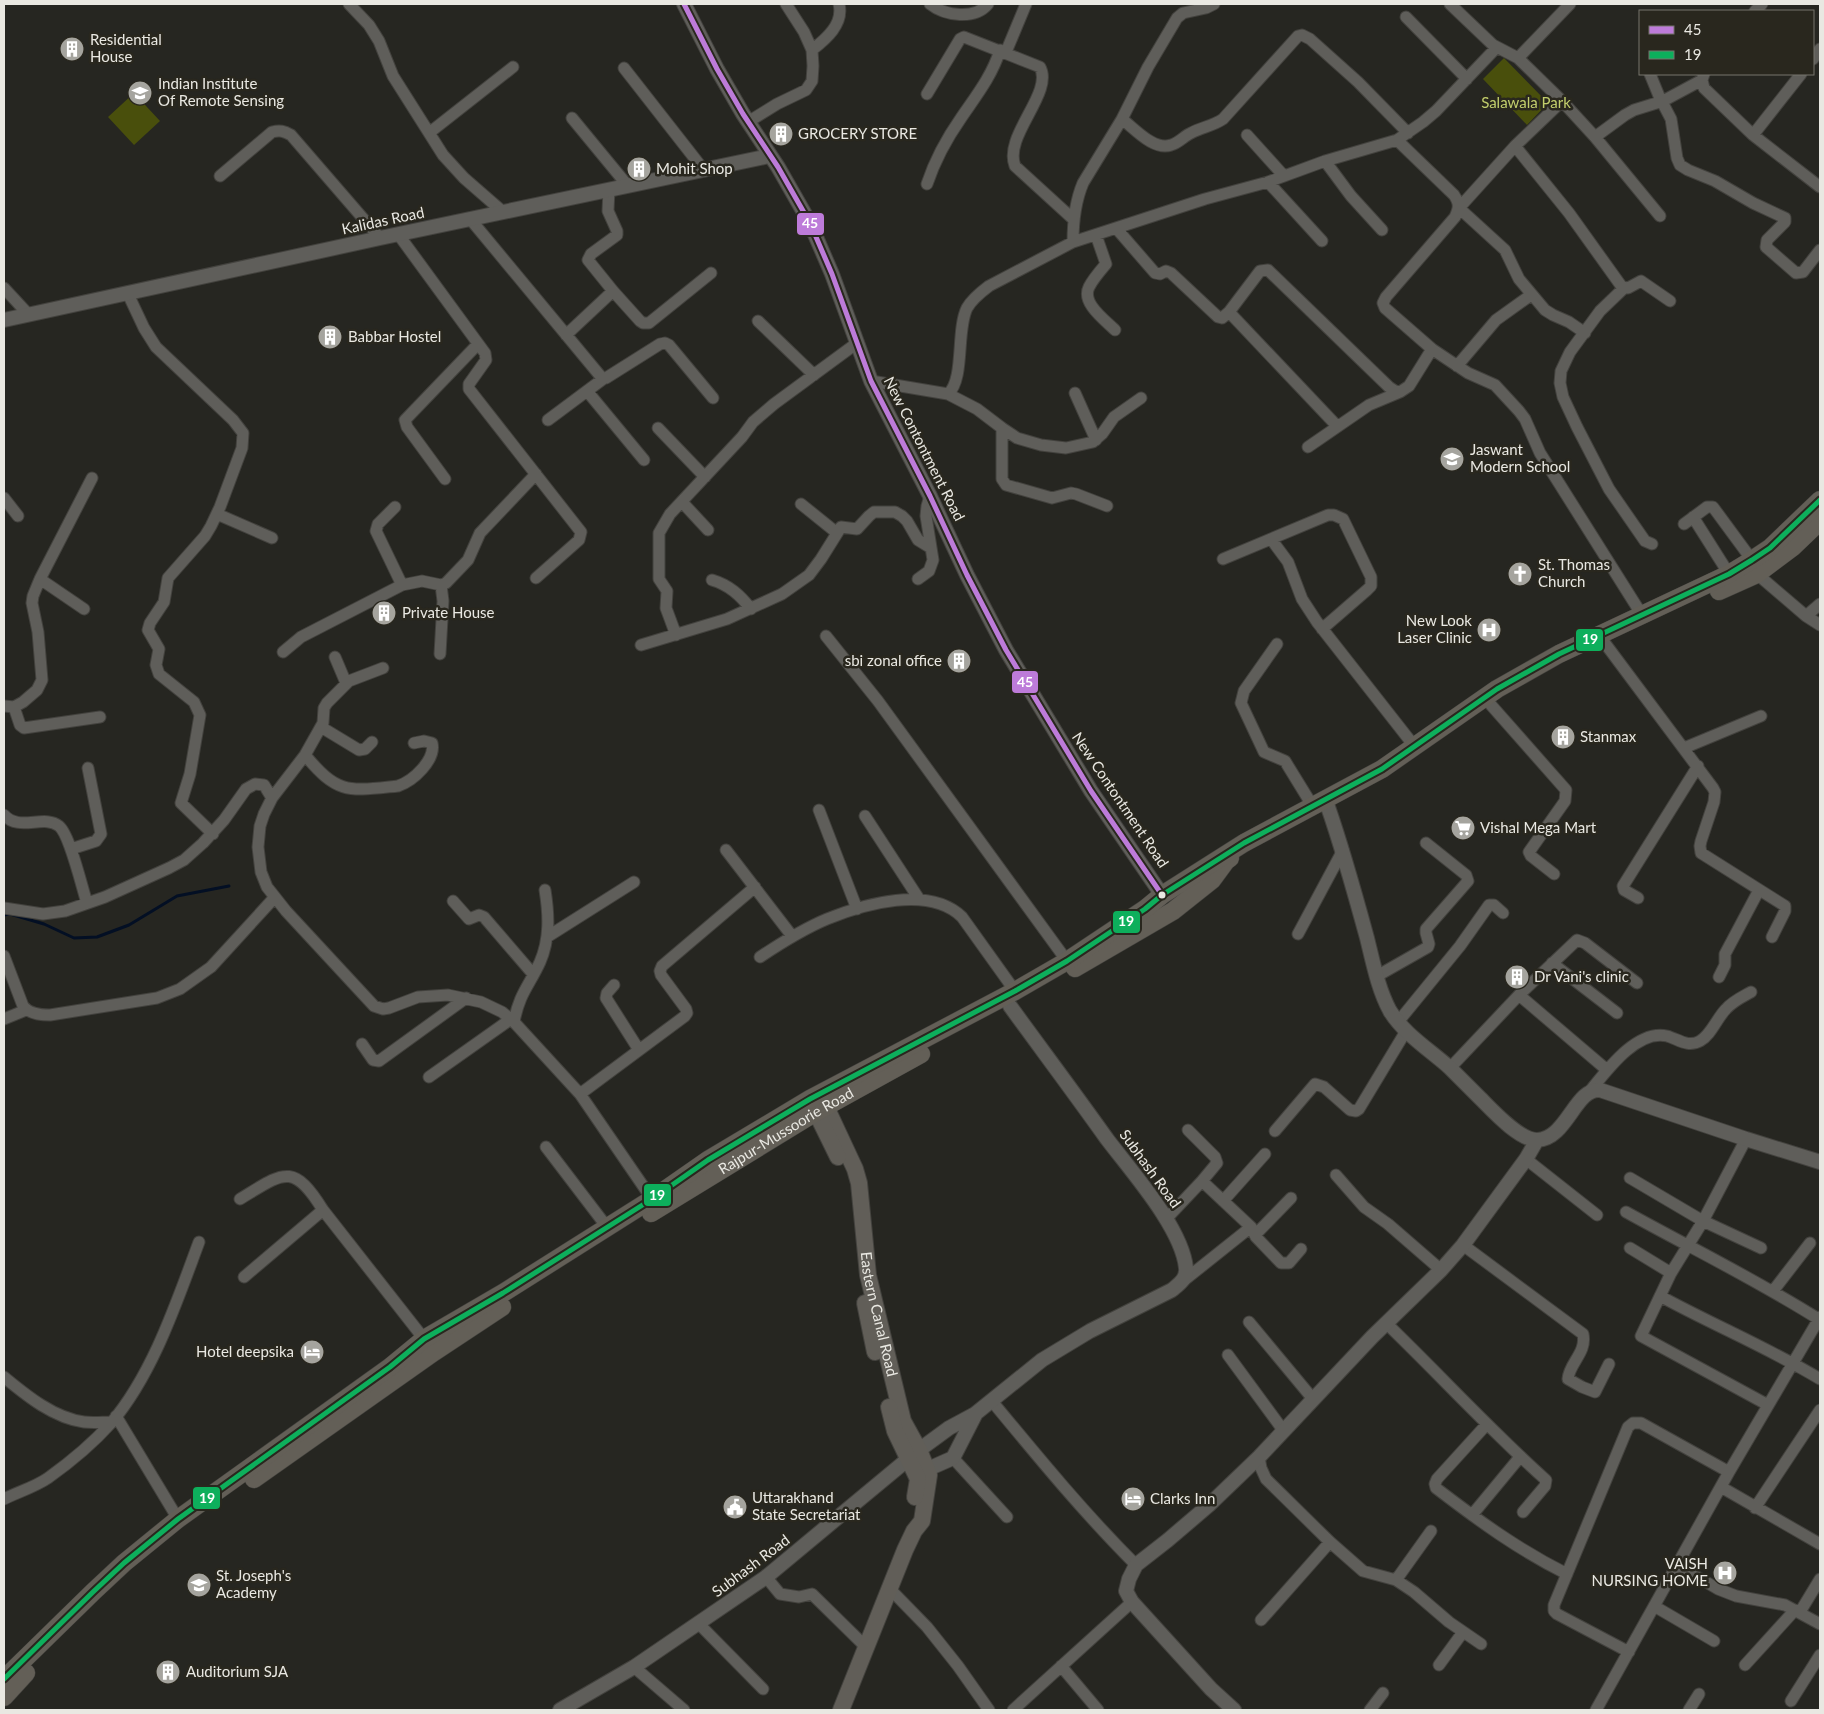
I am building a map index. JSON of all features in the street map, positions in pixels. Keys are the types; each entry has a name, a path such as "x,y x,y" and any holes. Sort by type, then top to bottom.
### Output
{"main road":[{"name":"Rajpur-Mussoorie Road","path":"1012,998 1067,961 1164,902 1212,880 1226,861 1382,769 1497,689 1559,654 1729,574 1755,567 1770,548 1820,500"},
{"name":"Rajpur-Mussoorie Road","path":"1320,806 1390,772 1491,705 1564,661 1793,547 1820,521"},
{"name":"Rajpur-Mussoorie Road","path":"4,1697 96,1604 183,1530 429,1346 504,1293 708,1160 1012,998 1164,902"},
{"name":"Rajpur-Mussoorie Road","path":"4,1679 99,1587 178,1519 390,1367 429,1346 656,1210 818,1103"},
{"name":"Eastern Canal Road","path":"818,1103 855,1169 859,1183 868,1275 903,1422 917,1462"},
{"path":"841,1710 914,1531 922,1521 929,1474 917,1462"}],"street":[{"path":"349,4 365,20 379,41 393,76 453,167 504,212"},
{"name":"New Contontment Road","path":"684,4 717,69 769,156 792,190 818,239 871,381 1006,650 1091,792 1152,879 1164,902"},
{"path":"748,122 777,104 806,90 812,81 812,50 804,32 786,4"},
{"path":"812,50 832,32 839,16 839,4"},
{"path":"930,4 942,10 966,14 984,8 988,4"},
{"path":"927,184 940,152 992,70 1026,4"},
{"path":"1073,242 1073,219 1083,183 1122,119 1148,67 1177,18 1183,13 1206,8 1214,4"},
{"path":"1450,4 1497,47 1518,58 1562,101 1596,137 1660,216"},
{"path":"1518,58 1570,4"},
{"path":"1406,17 1467,79"},
{"path":"1122,119 1157,145 1173,145 1190,133 1214,125 1223,119 1294,40 1302,35 1310,39 1358,82 1408,133"},
{"path":"927,94 962,37 1037,64 1042,70 1041,84 1032,109 1013,145 1014,166 1073,219"},
{"path":"948,394 952,390 957,377 964,318 967,309 989,286 1073,242 1205,199 1268,182 1325,161 1397,140 1436,111 1497,47"},
{"path":"430,134 513,67"},
{"path":"624,68 703,169"},
{"path":"1650,75 1671,119 1677,158 1680,165 1785,218 1785,222 1766,243 1767,249 1794,272 1803,272 1820,250"},
{"path":"1754,135 1800,75"},
{"path":"1596,137 1625,115 1634,110 1663,102 1703,77 1704,88 1754,135 1820,187"},
{"path":"1562,101 1515,146 1459,208 1455,218 1386,297 1383,303 1384,308 1432,349 1468,373 1490,382 1519,411 1525,419 1540,453 1642,615"},
{"path":"572,118 628,186"},
{"path":"220,176 272,132 278,130 285,132 291,135 380,238"},
{"path":"1247,135 1284,176"},
{"path":"1397,140 1454,195 1458,201 1459,208 1505,250 1519,279 1549,314 1569,322 1585,333"},
{"path":"1515,146 1569,213 1624,288"},
{"name":"Kalidas Road","path":"4,320 398,234 769,156"},
{"path":"1325,161 1351,196 1382,230"},
{"path":"1268,182 1322,242"},
{"path":"609,190 608,211 618,233 591,254 588,260 640,321 646,323 711,273"},
{"path":"471,220 603,379"},
{"path":"1116,228 1156,274 1166,271 1171,273 1215,316 1222,318 1229,312 1260,272 1268,270 1389,387 1400,392"},
{"path":"398,234 485,353 486,360 469,384 469,389 582,534 579,540 536,578"},
{"path":"1096,235 1106,264 1092,283 1087,295 1091,305 1115,330"},
{"path":"1652,544 1645,541 1609,489 1563,397 1560,383 1564,361 1570,352 1600,311 1624,288 1628,288 1641,281 1670,301"},
{"path":"4,288 29,315"},
{"path":"566,335 613,291"},
{"path":"128,294 144,328 156,347 233,420 243,433 242,448 217,514 205,536 168,578 164,602 150,623 148,630 159,649 156,665 159,674 194,702 199,710 200,722 197,739 188,784 181,804 213,834"},
{"path":"1457,366 1496,320 1531,295"},
{"path":"1229,312 1337,426"},
{"path":"758,321 814,375"},
{"path":"548,420 603,379 660,344 665,343 669,345 713,398"},
{"path":"676,634 666,608 667,591 659,579 659,533 670,514 754,422 774,404 857,343"},
{"path":"446,479 407,427 405,420 478,344"},
{"path":"1308,447 1369,405 1400,392 1409,386 1432,349"},
{"path":"871,381 948,394 978,409 1002,428 1026,441 1058,448 1084,446 1096,440 1114,417 1141,398"},
{"path":"587,391 644,460"},
{"path":"1075,393 1096,440"},
{"path":"658,428 705,477"},
{"path":"1002,428 1002,479 1006,485 1052,498 1071,493 1076,494 1107,506"},
{"path":"283,652 301,636 402,585 422,581 441,585 446,584 468,560 483,530 536,474"},
{"path":"92,478 33,596 32,603 38,632 42,680 37,690 23,702 9,706 20,725 24,728 100,717"},
{"path":"918,579 929,571 932,566 926,516 926,506 930,496"},
{"path":"4,498 18,516"},
{"path":"682,502 708,530"},
{"path":"801,504 845,530"},
{"path":"395,507 378,524 376,529 402,585"},
{"path":"1729,574 1688,520 1708,507 1713,507 1755,567 1806,616 1820,625"},
{"path":"641,645 727,619 782,594 803,580 845,530 860,527 874,512 895,512 902,516 922,542 931,548"},
{"path":"217,514 272,538"},
{"path":"1222,559 1328,515 1334,515 1343,519 1371,577 1371,582 1367,590 1322,629"},
{"path":"1271,538 1288,562 1302,599 1322,629 1415,747"},
{"path":"40,579 84,609"},
{"path":"712,580 730,587 751,609"},
{"path":"440,654 443,601 441,585"},
{"path":"1806,616 1820,604"},
{"path":"826,636 878,701 1067,961"},
{"path":"1604,642 1710,782 1715,792 1714,802 1701,841 1701,853 1785,906 1785,911 1772,937"},
{"path":"1277,644 1244,691 1241,703 1264,752 1284,760 1320,806 1343,850 1377,976 1390,1011 1402,1026 1450,1068 1503,1121 1525,1136 1537,1140"},
{"path":"335,657 346,684"},
{"path":"383,668 365,674 346,684 327,703 324,708 324,721 321,728 305,755 272,798 260,826 258,860 267,887 374,1006 383,1009 418,997 448,995 493,1006 513,1021 580,1094 652,1198"},
{"path":"1491,705 1566,790 1565,801 1528,852 1554,874"},
{"path":"1684,748 1761,716"},
{"path":"321,728 359,750 365,749 372,742"},
{"path":"305,755 315,767 337,786 356,790 398,786 416,775 423,767 432,750 433,745 428,741 414,743"},
{"path":"1638,898 1624,890 1623,886 1698,766"},
{"path":"71,849 96,841 101,834 88,768"},
{"path":"4,908 31,913 54,914 87,904 169,868 193,852 213,834 246,789 255,784 264,785 268,788 272,798"},
{"path":"819,810 857,909"},
{"path":"4,815 11,821 48,822 60,826 65,832 71,849 87,904"},
{"path":"865,816 919,899"},
{"path":"1377,976 1430,944 1426,929 1468,881 1466,875 1426,843"},
{"path":"726,850 792,936"},
{"path":"1298,934 1343,850"},
{"path":"1152,879 1151,895 1164,902"},
{"path":"547,936 634,882"},
{"path":"580,1094 687,1013 661,975 662,966 755,887"},
{"path":"429,1077 513,1021 520,998 543,954 547,936 549,910 545,890"},
{"path":"1719,977 1725,965 1725,954 1759,890"},
{"path":"4,956 6,970 26,1010 36,1014 50,1015 105,1008 169,994 180,989 211,967 275,898"},
{"path":"760,957 792,936 826,919 857,909 889,902 919,899 945,904 962,917 1012,998"},
{"path":"453,902 467,919 472,919 479,915 484,917 533,974"},
{"path":"1274,1131 1315,1084 1324,1086 1350,1110 1356,1111 1359,1109 1402,1026 1460,946 1490,906 1494,905 1502,913"},
{"path":"1450,1068 1519,995 1577,940 1582,941 1638,983"},
{"path":"1552,963 1617,1013"},
{"path":"614,985 607,993 606,998 639,1050"},
{"path":"1227,1708 1132,1602 1126,1591 1129,1579 1136,1565 1210,1505 1259,1457 1386,1323 1442,1270 1463,1245 1526,1159 1537,1140 1552,1134 1558,1129 1607,1070 1632,1046 1649,1035 1657,1034 1669,1036 1688,1044 1700,1041 1734,1001 1751,992"},
{"path":"1519,995 1607,1070"},
{"path":"362,1044 373,1060 379,1061 466,998"},
{"name":"Subhash Road","path":"560,1710 634,1667 766,1577 917,1462 949,1428 975,1414 1042,1360 1063,1346 1178,1285 1185,1276 1186,1266 1167,1218 1012,998"},
{"path":"4,1019 26,1010"},
{"path":"1590,1091 1600,1090 1820,1162"},
{"path":"1167,1218 1215,1166 1216,1160 1188,1130"},
{"path":"1746,1139 1703,1221 1671,1273 1642,1336 1768,1405"},
{"path":"546,1147 607,1227"},
{"path":"1223,1201 1265,1154"},
{"path":"1526,1159 1597,1215"},
{"path":"1336,1174 1364,1207 1388,1224 1442,1270"},
{"path":"240,1199 274,1178 285,1176 301,1180 312,1191 323,1210 429,1346"},
{"path":"1630,1178 1703,1221 1761,1248"},
{"path":"1202,1181 1253,1231 1281,1263 1289,1263 1301,1249"},
{"path":"1178,1285 1253,1231 1291,1198"},
{"path":"244,1277 323,1210"},
{"path":"1596,1710 1729,1472 1820,1318 1626,1212"},
{"path":"4,1499 48,1478 97,1437 114,1419 140,1380 164,1333 199,1242"},
{"path":"1772,1291 1810,1243"},
{"path":"1463,1245 1584,1334 1585,1341 1568,1379 1595,1392 1609,1364"},
{"path":"1630,1248 1671,1273"},
{"path":"1660,1296 1793,1363 1820,1380"},
{"path":"1249,1322 1314,1399"},
{"path":"1386,1323 1520,1457 1546,1480 1546,1483 1523,1512"},
{"path":"1228,1355 1283,1430"},
{"path":"4,1377 41,1405 61,1416 83,1422 114,1419"},
{"path":"992,1400 1072,1497 1136,1565"},
{"path":"1755,1508 1820,1410"},
{"name":"Subhash Road","path":"917,1462 953,1458 975,1414"},
{"path":"114,1419 178,1519"},
{"path":"1630,1652 1554,1611 1554,1605 1628,1427 1633,1423 1641,1423 1729,1472"},
{"path":"1487,1424 1437,1479 1436,1488 1498,1535 1535,1559 1567,1574"},
{"path":"1259,1457 1260,1468 1266,1479 1330,1542 1363,1570 1396,1580 1480,1644"},
{"path":"1472,1515 1520,1457"},
{"path":"953,1458 1007,1517"},
{"path":"1721,1487 1820,1544"},
{"path":"1396,1580 1431,1531"},
{"path":"1261,1620 1330,1542"},
{"path":"1677,1565 1718,1589 1736,1596 1778,1604 1797,1611 1820,1624"},
{"path":"766,1577 780,1594 799,1598 812,1594 866,1648"},
{"path":"1745,1665 1797,1611 1820,1579"},
{"path":"890,1589 927,1627 989,1710"},
{"path":"1013,1710 1132,1602"},
{"path":"1654,1606 1714,1641"},
{"path":"699,1624 763,1689"},
{"path":"1439,1665 1463,1632"},
{"path":"1791,1701 1816,1672 1820,1655"},
{"path":"1061,1666 1098,1710"},
{"path":"634,1667 684,1710"},
{"path":"1370,1710 1383,1693"},
{"path":"1690,1710 1700,1694"}],"green space":[{"name":"Salawala Park","path":"1504,58 1548,103 1527,125 1483,79"},
{"path":"134,93 160,121 134,145 108,117"}],"waterway":[{"path":"4,915 10,914 44,924 74,938 97,937 129,925 177,896 229,886"}],"transit line":[{"name":"45","path":"684,4 717,69 743,114 778,167 810,223 832,274 871,381 1006,650 1091,791 1162,895"},
{"name":"19","path":"4,1679 124,1563 178,1519 390,1367 424,1339 503,1293 652,1199 708,1160 810,1099 1015,991 1067,961 1145,909 1162,895 1244,843 1382,769 1497,689 1559,654 1729,574 1770,548 1820,500"}],"place":[{"name":"Residential House","path":"72,49"},
{"name":"Indian Institute Of Remote Sensing","path":"140,93"},
{"name":"GROCERY STORE","path":"781,134"},
{"name":"Mohit Shop","path":"639,169"},
{"name":"Babbar Hostel","path":"330,337"},
{"name":"Jaswant Modern School","path":"1452,459"},
{"name":"St. Thomas Church","path":"1520,574"},
{"name":"Private House","path":"384,613"},
{"name":"New Look Laser Clinic","path":"1489,630"},
{"name":"sbi zonal office","path":"959,661"},
{"name":"Stanmax","path":"1563,737"},
{"name":"Vishal Mega Mart","path":"1463,828"},
{"name":"Dr Vani's clinic","path":"1517,977"},
{"name":"Hotel deepsika","path":"312,1352"},
{"name":"Clarks Inn","path":"1133,1499"},
{"name":"Uttarakhand State Secretariat","path":"735,1507"},
{"name":"VAISH NURSING HOME","path":"1725,1573"},
{"name":"St. Joseph's Academy","path":"199,1585"},
{"name":"Auditorium SJA","path":"168,1672"}]}
